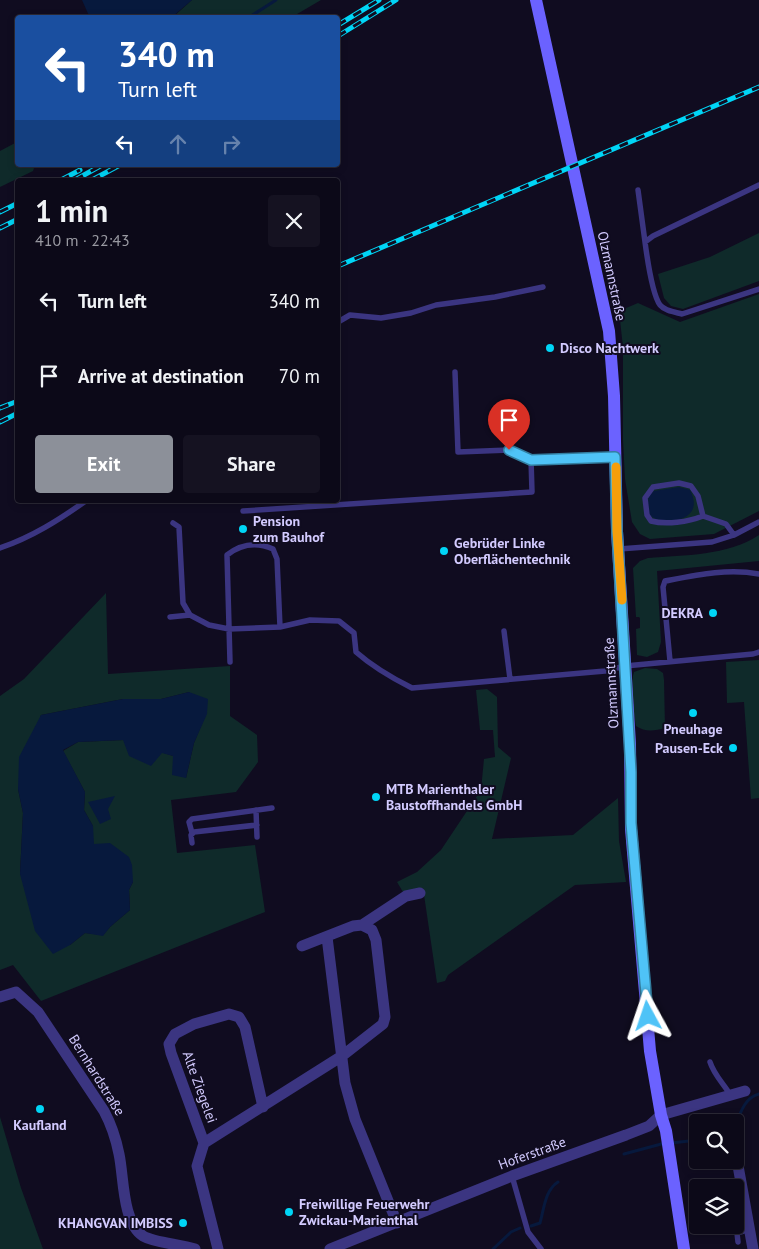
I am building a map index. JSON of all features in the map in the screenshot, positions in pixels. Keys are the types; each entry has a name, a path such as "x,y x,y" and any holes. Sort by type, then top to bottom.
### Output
{"main road":[{"name":"Olzmannstraße","path":"536,0 607,319 611,348 631,772 631,834 650,1051 661,1115 666,1131 684,1249"}],"street":[{"path":"302,946 353,926 362,925 406,896 420,893"},
{"path":"204,1143 342,1056 383,1024 385,1017 376,940 372,930 362,925"},
{"path":"327,937 345,1083 355,1119 397,1223"},
{"name":"Bernhardstraße","path":"0,997 16,992 38,1012 104,1111 111,1124 119,1152 124,1178 126,1206 136,1229 144,1236 153,1240 195,1249"},
{"name":"Alte Ziegelei","path":"218,1249 197,1166 204,1143 169,1044 175,1034 194,1024 229,1014 239,1017 245,1027 263,1106"},
{"name":"Hoferstraße","path":"330,1249 512,1176 649,1126 661,1115 745,1091"},
{"path":"739,1169 753,1249"}],"lane":[{"path":"644,242 759,185"},
{"path":"638,190 644,242 656,297 661,306 670,312 682,314 759,289"},
{"path":"340,321 350,315 381,318 411,313 436,305 494,297 543,287"},
{"path":"455,372 458,452 509,450 531,460 615,457"},
{"path":"244,511 532,492 531,460"},
{"path":"703,516 698,496 691,486 679,484 653,487 645,498 647,515 651,521 660,523 694,519 703,516 726,524 734,535"},
{"path":"0,548 25,539 44,529 83,503"},
{"path":"619,549 712,542 734,535 759,522"},
{"path":"173,523 179,527 184,603 190,616"},
{"path":"230,662 227,555 240,546 264,545 273,549 277,559 280,627"},
{"path":"670,662 664,595 665,581 720,572 747,571 759,574"},
{"path":"170,617 190,616 209,625 229,629 280,627 310,620 339,621 354,633 356,652 388,676 412,688 605,671 626,666 759,652"},
{"path":"504,631 510,679"},
{"path":"192,843 189,822 192,820 272,808"},
{"path":"256,810 257,837"},
{"path":"192,833 257,825"},
{"path":"710,1062 713,1071 724,1083 731,1096"},
{"path":"512,1176 524,1222 528,1232 541,1249"},
{"path":"738,1242 737,1233 750,1229"}],"green space":[{"path":"192,0 321,0 295,15 175,15"},
{"path":"15,143 15,167 34,167 33,171 15,178 0,187 0,151"},
{"path":"759,233 759,281 683,309 671,306 664,298 658,274 710,257"},
{"path":"759,294 759,511 714,534 650,539 640,534 632,522 625,479 623,347 619,311 638,303 680,322"},
{"path":"759,535 759,561 657,571 661,642 658,652 647,657 637,655 636,629 640,628 640,618 636,617 633,568 640,561 648,558 720,551 747,542"},
{"path":"106,593 108,674 230,666 230,716 257,735 258,762 236,792 171,800 177,853 255,845 265,912 41,1001 13,965 0,970 0,696 24,679","holes":["189,692 206,714 194,743 186,778 173,756 124,740 78,742 63,751 85,792 84,810 93,826 93,844 133,882 129,890 130,910 103,935 85,933 70,945 20,874 23,813 18,789 41,715 123,699 161,699"]},
{"path":"759,660 759,798 751,799 744,702 727,703 726,662"},
{"path":"645,668 657,669 663,673 665,728 650,730 636,726 632,699 633,678 634,672"},
{"path":"487,689 497,697 498,747 511,758 492,839 573,835 618,798 619,841 626,882 575,885 448,975 445,981 437,983 423,888 403,892 397,882 417,872 441,850 481,790 484,759 495,757 493,730 480,730 476,690"},
{"path":"0,1117 21,1188 43,1249 0,1249"}],"water":[{"path":"82,0 192,0 174,15 89,15"},
{"path":"679,487 690,490 694,502 692,510 687,516 670,521 654,518 650,515 648,508 649,495 654,491"},
{"path":"189,692 208,699 207,714 194,743 186,778 172,775 173,756 162,753 151,766 129,756 123,740 78,742 63,750 85,792 84,810 93,826 94,844 110,843 129,857 132,865 133,882 129,890 130,910 110,927 103,936 85,933 70,945 53,954 35,931 20,874 23,813 18,789 19,757 41,715 123,699 161,699"},
{"path":"115,796 108,809 111,819 100,824 88,802"}],"waterway":[{"path":"253,15 276,0"},
{"path":"740,1114 746,1103 759,1094"},
{"path":"671,1143 689,1141"},
{"path":"624,1154 665,1143"},
{"path":"531,1226 540,1223 550,1190 558,1182"},
{"path":"493,1249 511,1232 520,1228"}],"railway":[{"path":"340,24 379,0"},
{"path":"340,35 396,0"},
{"path":"340,265 759,87"},
{"path":"79,178 98,167"},
{"path":"96,178 116,167"},
{"path":"65,178 80,170"},
{"path":"0,212 15,204"},
{"path":"0,228 15,220"},
{"path":"0,408 15,402"},
{"path":"0,422 15,414"}],"slow traffic":[{"path":"616,467 617,531 622,600"}],"place":[{"name":"Disco Nachtwerk","path":"550,348"},
{"name":"Pension zum Bauhof","path":"243,529"},
{"name":"Gebrüder Linke Oberflächentechnik","path":"444,551"},
{"name":"DEKRA","path":"713,613"},
{"name":"Pneuhage","path":"693,713"},
{"name":"Pausen-Eck","path":"733,748"},
{"name":"MTB Marienthaler Baustoffhandels GmbH","path":"376,797"},
{"name":"Kaufland","path":"40,1109"},
{"name":"Freiwillige Feuerwehr Zwickau-Marienthal","path":"289,1212"},
{"name":"KHANGVAN IMBISS","path":"183,1223"}],"route":[{"path":"509,450 531,460 615,457 617,531 631,772 631,834 648,1016"}]}
